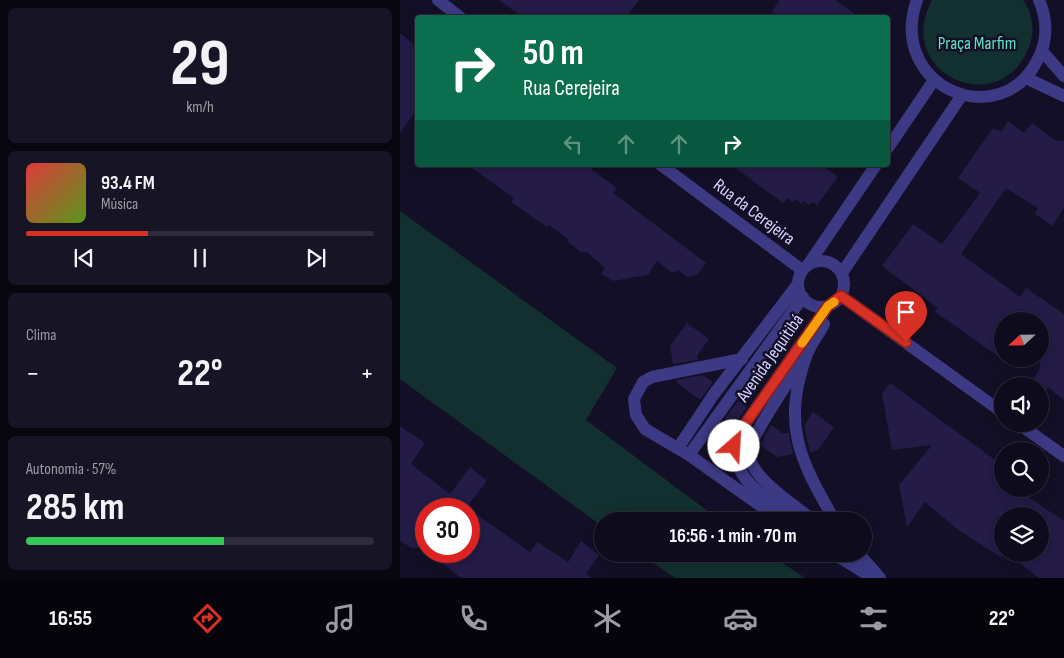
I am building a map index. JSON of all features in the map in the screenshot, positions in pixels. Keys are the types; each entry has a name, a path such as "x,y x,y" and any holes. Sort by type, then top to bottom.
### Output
{"street":[{"path":"438,0 458,15"},
{"path":"917,0 912,16 911,33 914,50 922,66 934,80 947,89 962,95 989,96 1003,92 1026,78 1042,51 1046,31 1044,12 1038,0"},
{"path":"1042,51 1064,76"},
{"path":"1026,78 1064,96"},
{"path":"890,145 934,80"},
{"path":"842,273 962,95"},
{"name":"Rua da Cerejeira","path":"664,167 805,267"},
{"path":"875,167 805,267 798,284 803,297 814,306 835,301 994,407"},
{"path":"805,267 815,261 830,262 842,273 844,281 808,353 795,404 797,440 808,475 830,512"},
{"name":"Avenida Jequitibá","path":"678,448 714,394 798,284"},
{"name":"Avenida Jequitibá","path":"690,454 803,297"},
{"name":"Avenida Jequitibá","path":"788,512 747,482 739,468 734,446 742,428 835,301"},
{"name":"Avenida Jequitibá","path":"803,512 768,484 753,466 748,456 750,445 758,430 808,353"},
{"path":"742,359 662,373 643,382 634,398 636,415 645,429 690,454 770,512"},
{"path":"1030,432 1064,456"},
{"path":"848,562 876,578"},
{"path":"854,562 876,578"},
{"path":"859,562 876,578"},
{"path":"865,562 876,578"}],"green space":[{"name":"Praça Marfim","path":"932,0 1023,0 1030,15 1032,39 1016,68 998,81 977,85 956,80 938,68 927,50 924,27"},
{"path":"400,211 617,368 586,420 709,512 594,512 594,520 400,379"},
{"path":"652,562 781,562 805,578 675,578"}],"building":[{"path":"499,0 639,0 628,15 519,15"},
{"path":"780,0 835,0 857,15 778,15 772,11"},
{"path":"400,33 415,46 415,112 400,133"},
{"path":"1008,121 1024,133 1032,123 1055,140 1064,141 1064,208 1052,226 1035,214 1038,208 1006,188 961,254 1020,297 1026,288 1064,314 1064,400 1049,388 1049,377 1034,377 1040,368 1049,368 1049,312 994,312 994,353 935,312 938,308 882,266 913,224 942,244 980,193 958,178 993,128 1002,132"},
{"path":"471,167 589,167 617,188 613,193 706,263 697,275 687,277 679,270 672,273 657,261 648,275 613,281 601,274 605,268 587,252 581,252 569,243 567,238 549,225 547,227 511,202 514,198"},
{"path":"734,167 825,167 838,177 817,205 812,202 809,205 804,201 801,204 796,199 794,203 788,198 783,203"},
{"path":"687,323 709,339 697,356 698,360 673,364 670,346"},
{"path":"703,375 713,382 700,400 677,383 676,380"},
{"path":"890,383 994,459 994,497 1028,497 1043,507 994,507 994,553 957,529 925,502 907,527 899,485 932,445 892,450 882,394"},
{"path":"738,401 747,407 734,425 725,419"},
{"path":"813,412 834,427 818,450 810,452 804,426"},
{"path":"771,425 782,433 789,433 793,454 777,457 760,445"},
{"path":"400,426 425,443 411,464 450,494 470,467 487,481 474,498 415,498 415,548 411,548 400,540"},
{"path":"1049,511 1064,521 1064,578 1039,578 1018,562 1049,562"},
{"path":"480,517 530,552 537,542 568,562 581,541 594,551 594,562 586,574 592,578 461,578 442,563 480,563"}],"slow traffic":[{"path":"802,343 828,306 834,302"}],"route":[{"path":"734,446 738,434 818,320 828,306 841,296 906,342"}]}
